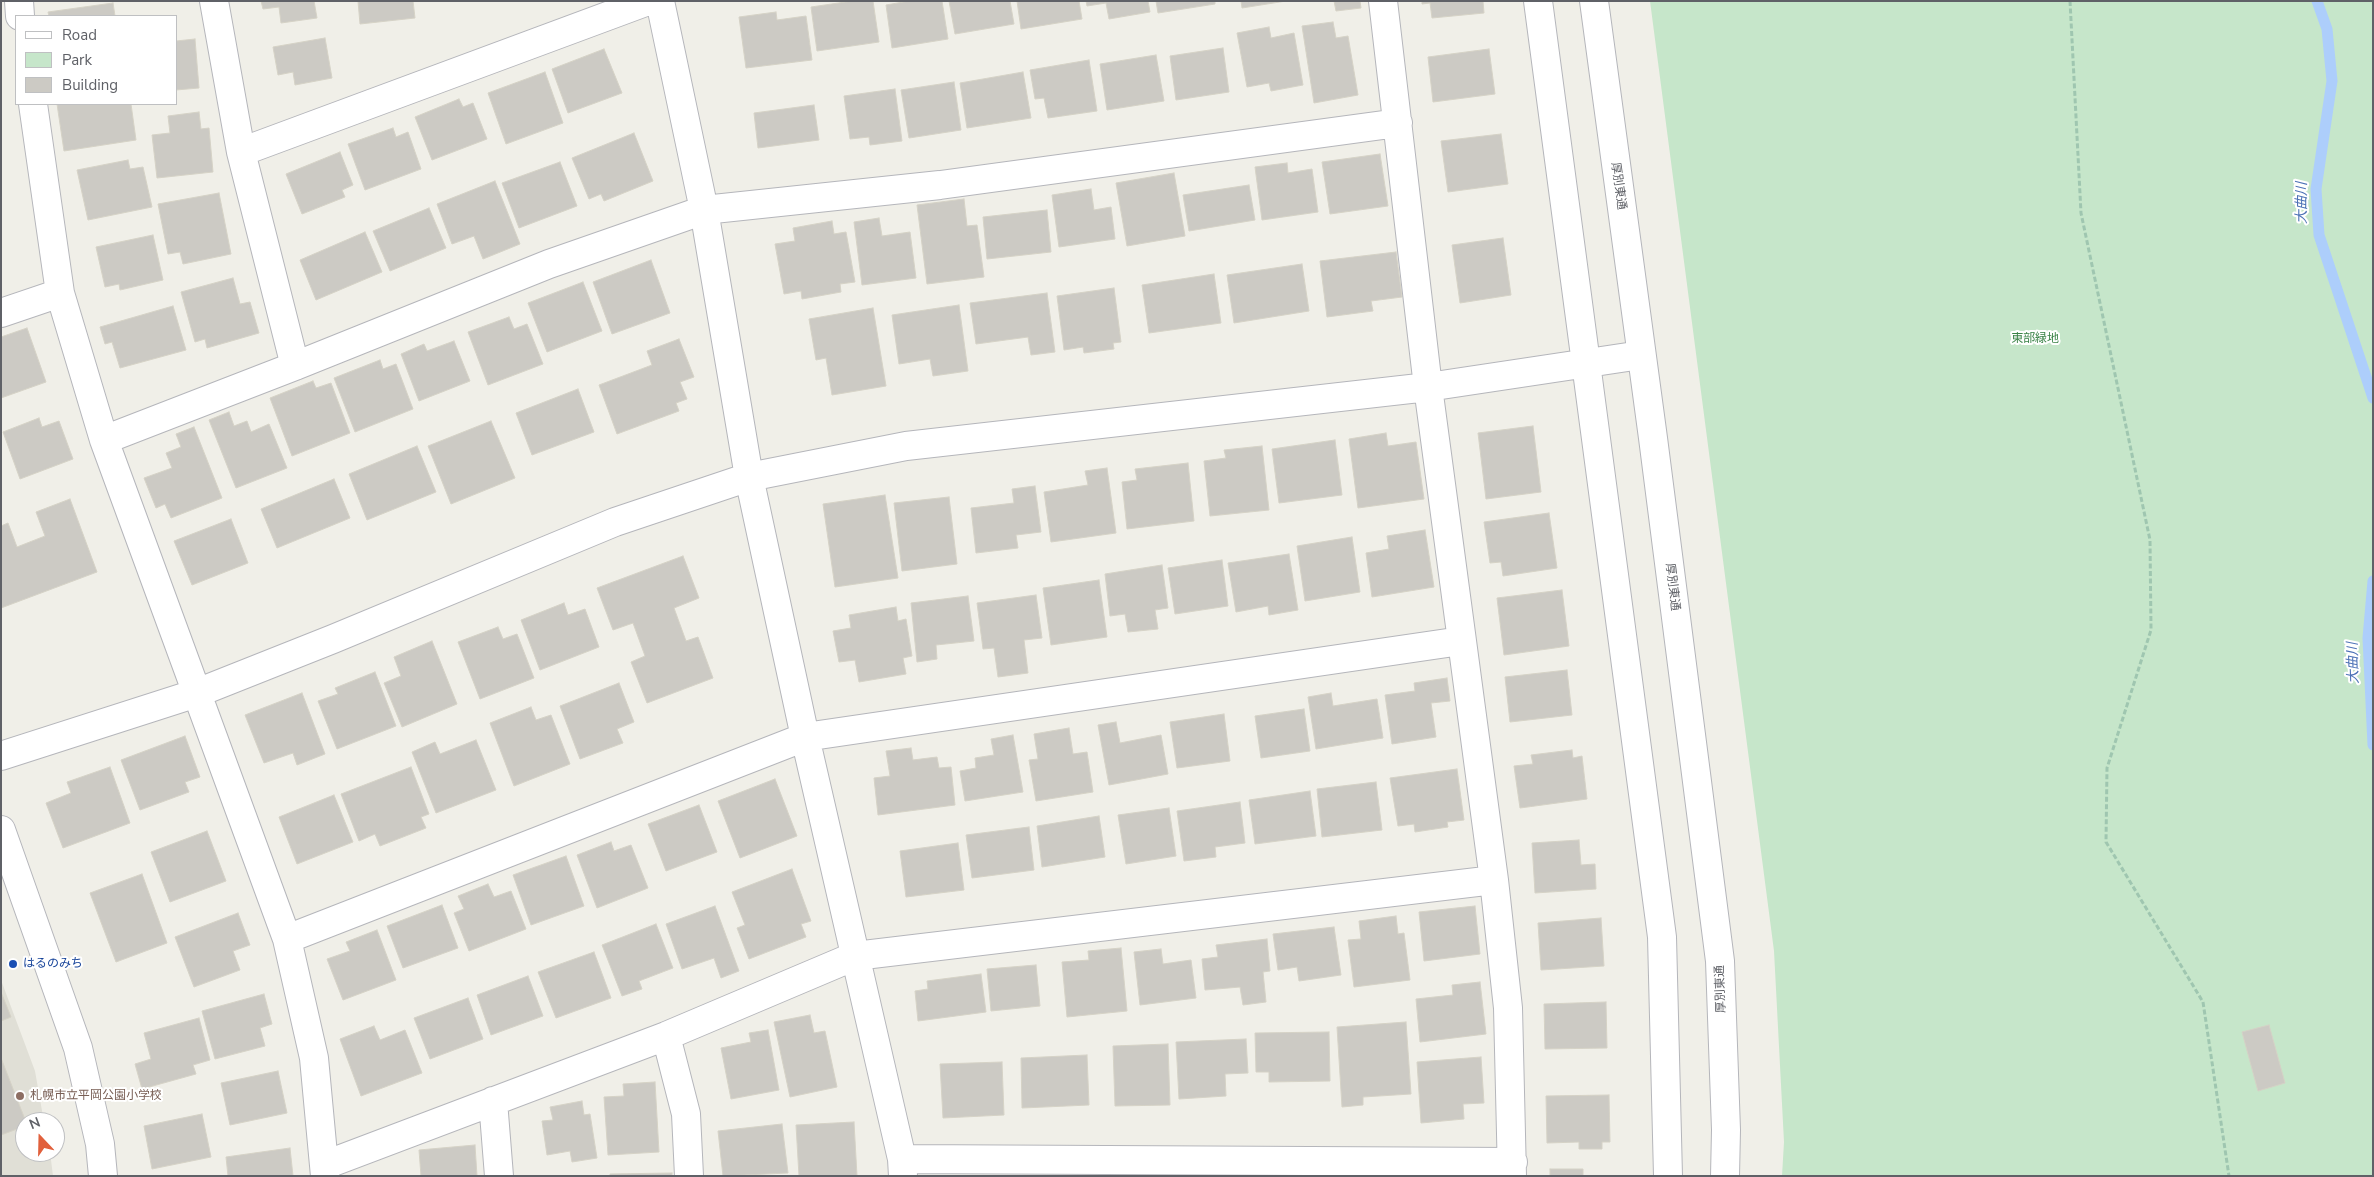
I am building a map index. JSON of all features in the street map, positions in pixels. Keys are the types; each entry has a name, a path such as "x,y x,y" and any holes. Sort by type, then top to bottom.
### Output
{"street":[{"path":"19,1 20,15"},
{"path":"214,1 241,152 295,366"},
{"path":"241,152 648,1"},
{"path":"660,1 704,210 749,477 805,737 856,956 902,1168 1512,1169 1508,1008 1494,880 1428,388 1383,1"},
{"path":"1538,1 1662,937 1668,1176"},
{"name":"厚別東通","path":"1594,1 1720,961 1726,1130 1725,1176"},
{"path":"33,105 60,293 104,440 287,938 314,1058 325,1170 493,1101 666,1036 856,956 1494,880"},
{"path":"104,440 549,264 704,210 940,185 1398,122"},
{"path":"1,313 60,293"},
{"path":"1,756 197,693 334,639 615,522 749,477 906,446 1428,388 1641,355"},
{"path":"287,938 805,737 1461,641"},
{"path":"1,830 78,1048 100,1144 103,1176"},
{"path":"666,1036 686,1114 689,1176"},
{"path":"493,1101 500,1176"}],"path":[{"path":"2070,1 2080,213 2150,540 2151,630 2107,768 2106,842 2203,1002 2228,1176"}],"shaded area":[{"name":"札幌市立平岡公園小学校","path":"1,980 35,1071 42,1112 15,1112 15,1162 51,1162 53,1176 1,1176"}],"green space":[{"name":"東部緑地","path":"1650,1 2373,1 2373,1176 1782,1176 1784,1142 1774,951"}],"building":[{"path":"261,1 314,1 317,18 281,23 279,7 263,9"},
{"path":"358,1 413,1 415,18 360,24"},
{"path":"852,1 873,1 879,42 817,51 811,7"},
{"path":"909,1 942,1 948,39 892,48 886,5"},
{"path":"949,1 1010,1 1014,24 955,34"},
{"path":"1017,1 1079,1 1082,19 1021,29"},
{"path":"1086,1 1148,1 1150,12 1109,19 1106,3 1087,6"},
{"path":"1156,1 1215,1 1215,4 1158,13"},
{"path":"1241,1 1286,1 1242,8"},
{"path":"1334,1 1360,1 1361,8 1336,11"},
{"path":"1422,1 1483,1 1484,13 1432,18 1430,3 1422,4"},
{"path":"113,3 115,15 49,15 48,12"},
{"path":"776,12 777,20 806,16 812,60 746,68 739,17"},
{"path":"1333,22 1336,38 1348,36 1358,95 1314,103 1302,26"},
{"path":"1269,27 1271,38 1294,33 1303,85 1271,91 1269,83 1247,87 1237,33"},
{"path":"325,38 332,78 295,85 293,72 278,75 273,47"},
{"path":"195,39 199,88 178,90 178,41"},
{"path":"1223,48 1229,92 1176,100 1170,56"},
{"path":"604,49 622,93 568,113 552,69"},
{"path":"1489,49 1495,94 1433,102 1428,57"},
{"path":"1156,55 1164,101 1107,110 1100,64"},
{"path":"1089,60 1097,111 1048,118 1044,98 1035,99 1030,70"},
{"path":"545,72 563,123 506,144 488,93"},
{"path":"1023,72 1031,118 967,128 960,83"},
{"path":"954,82 961,130 909,138 901,90"},
{"path":"895,89 902,141 870,145 869,137 850,139 844,96"},
{"path":"459,99 463,107 473,103 487,139 432,160 415,117"},
{"path":"57,105 131,105 136,140 64,151"},
{"path":"814,105 819,140 758,148 754,113"},
{"path":"199,112 201,129 209,128 213,172 157,178 152,135 170,133 168,116"},
{"path":"393,128 396,137 408,132 421,169 365,190 348,144"},
{"path":"634,133 653,181 604,201 601,194 589,199 572,158"},
{"path":"1501,134 1508,184 1448,192 1441,141"},
{"path":"340,152 353,185 342,190 345,197 302,214 286,174"},
{"path":"1380,154 1388,206 1330,214 1322,162"},
{"path":"128,160 130,169 143,167 152,207 88,220 77,170"},
{"path":"560,162 577,206 519,228 502,183"},
{"path":"1287,163 1288,173 1312,169 1318,212 1262,220 1255,167"},
{"path":"1174,173 1185,236 1127,246 1116,183"},
{"path":"495,181 520,244 483,259 474,236 452,244 437,204"},
{"path":"1249,185 1255,220 1189,231 1183,195"},
{"path":"1091,189 1094,210 1111,207 1115,239 1059,247 1052,195"},
{"path":"219,193 231,254 183,264 180,252 168,254 158,204"},
{"path":"964,199 967,226 977,225 984,277 927,284 917,205"},
{"path":"429,208 446,248 390,271 373,231"},
{"path":"1047,210 1051,252 987,259 983,217"},
{"path":"879,218 882,236 910,232 916,278 862,285 854,222"},
{"path":"832,221 834,234 846,232 855,282 840,284 841,292 802,299 801,291 784,294 775,244 795,241 793,228"},
{"path":"365,232 382,272 316,300 300,260"},
{"path":"153,235 163,280 120,290 119,284 105,287 96,247"},
{"path":"1503,238 1511,295 1460,303 1452,245"},
{"path":"1396,252 1402,297 1371,301 1373,311 1327,317 1320,261"},
{"path":"651,260 670,313 612,334 593,282"},
{"path":"1302,264 1309,311 1234,323 1227,275"},
{"path":"1214,274 1221,323 1149,333 1142,285"},
{"path":"233,278 240,304 250,302 259,333 207,348 205,339 195,342 181,292"},
{"path":"583,282 602,331 547,352 528,303"},
{"path":"1114,288 1121,342 1113,343 1114,349 1084,353 1083,347 1064,350 1057,296"},
{"path":"1047,293 1055,352 1031,355 1028,337 976,344 970,303"},
{"path":"959,305 968,371 933,376 930,359 899,364 892,315"},
{"path":"173,306 186,350 120,368 112,342 105,344 100,327"},
{"path":"873,308 886,386 832,395 826,358 816,360 809,319"},
{"path":"509,317 514,329 527,324 543,364 488,385 468,332"},
{"path":"27,328 46,382 1,398 1,337"},
{"path":"679,339 694,377 680,382 687,399 676,403 679,411 617,434 599,385 652,365 647,351"},
{"path":"454,341 470,381 419,401 401,354 424,344 427,351"},
{"path":"380,360 383,369 396,364 413,409 355,432 334,378"},
{"path":"313,381 316,388 331,383 350,433 292,456 270,398"},
{"path":"578,389 594,432 532,455 516,413"},
{"path":"229,412 234,426 247,421 251,432 269,424 287,468 236,488 209,420"},
{"path":"39,418 42,427 59,421 73,459 20,479 3,432"},
{"path":"491,421 515,478 451,504 428,446"},
{"path":"1533,426 1541,492 1486,499 1478,433"},
{"path":"194,427 222,498 171,518 165,504 156,508 144,478 172,468 166,453 181,447 176,434"},
{"path":"1386,433 1388,446 1416,442 1424,499 1358,508 1349,439"},
{"path":"1335,440 1342,495 1279,503 1272,449"},
{"path":"417,446 436,492 367,520 349,474"},
{"path":"1262,446 1269,510 1210,516 1204,461 1226,458 1224,450"},
{"path":"1188,463 1194,521 1127,529 1122,482 1137,480 1135,469"},
{"path":"1107,468 1116,533 1051,542 1044,492 1088,485 1085,471"},
{"path":"334,479 350,518 277,548 261,509"},
{"path":"1035,486 1041,532 1016,535 1018,548 976,553 971,508 1014,503 1012,489"},
{"path":"885,495 898,578 835,587 823,504"},
{"path":"949,497 957,564 902,571 894,503"},
{"path":"70,499 97,572 1,608 1,526 8,523 17,547 45,536 36,512"},
{"path":"1549,513 1557,568 1503,576 1501,562 1490,563 1484,522"},
{"path":"231,519 248,563 192,585 174,541"},
{"path":"1425,530 1434,587 1372,597 1366,553 1389,549 1387,536"},
{"path":"1352,537 1360,592 1305,601 1297,546"},
{"path":"1289,554 1298,610 1269,615 1268,606 1236,612 1228,563"},
{"path":"683,556 699,598 674,608 686,641 698,637 713,678 647,703 631,662 645,656 633,623 613,630 597,588"},
{"path":"1222,560 1228,606 1175,614 1168,568"},
{"path":"1162,565 1168,608 1155,610 1158,629 1128,632 1125,614 1110,616 1105,574"},
{"path":"1099,580 1107,637 1051,645 1043,588"},
{"path":"1562,590 1569,646 1504,655 1497,598"},
{"path":"1036,595 1042,638 1024,640 1028,673 998,677 994,648 983,649 977,603"},
{"path":"968,596 974,641 936,645 937,659 917,662 911,603"},
{"path":"564,603 568,615 585,609 599,647 540,670 521,620"},
{"path":"896,607 898,621 906,619 912,656 903,658 906,674 859,682 855,660 839,662 833,631 851,628 849,615"},
{"path":"498,627 503,639 517,634 534,678 480,699 458,642"},
{"path":"432,641 457,704 402,727 384,683 401,676 394,657"},
{"path":"1567,670 1572,715 1510,722 1505,677"},
{"path":"375,672 396,726 337,749 318,701 338,694 335,688"},
{"path":"1447,678 1450,701 1431,703 1436,737 1392,744 1385,695 1415,691 1414,683"},
{"path":"619,683 634,722 617,729 623,743 580,759 560,706"},
{"path":"302,693 325,754 297,765 293,753 264,763 245,715"},
{"path":"1331,693 1333,706 1377,699 1383,738 1316,749 1308,697"},
{"path":"531,707 536,720 551,715 570,764 514,786 490,723"},
{"path":"1304,709 1310,751 1261,758 1255,716"},
{"path":"1224,714 1230,761 1177,768 1170,722"},
{"path":"1116,722 1120,743 1161,735 1168,774 1109,785 1098,725"},
{"path":"1069,728 1073,754 1087,752 1093,792 1036,801 1029,760 1038,759 1034,734"},
{"path":"1013,735 1023,792 965,801 960,771 976,768 975,758 994,755 991,739"},
{"path":"185,736 200,777 185,782 189,792 140,810 121,760"},
{"path":"476,740 496,790 436,813 412,752 435,742 440,754"},
{"path":"911,748 913,760 937,757 939,768 951,767 955,805 878,815 874,778 890,776 886,751"},
{"path":"1572,750 1573,758 1582,756 1587,799 1520,808 1514,766 1533,764 1531,755"},
{"path":"110,767 130,823 63,848 46,803 71,793 67,782"},
{"path":"411,767 429,814 421,817 426,828 380,846 375,834 359,841 341,794"},
{"path":"1457,769 1464,820 1447,822 1448,827 1415,832 1414,824 1398,826 1390,778"},
{"path":"775,779 797,836 740,858 718,801"},
{"path":"1376,782 1382,830 1322,837 1317,789"},
{"path":"1310,791 1316,836 1255,844 1249,800"},
{"path":"334,795 353,842 297,864 279,817"},
{"path":"1240,802 1245,843 1215,847 1216,857 1184,861 1177,811"},
{"path":"699,805 717,852 666,871 648,824"},
{"path":"1169,808 1176,856 1126,864 1118,815"},
{"path":"1099,816 1105,857 1042,867 1037,826"},
{"path":"1029,827 1034,870 972,878 966,835"},
{"path":"207,831 226,881 170,902 151,852"},
{"path":"1579,840 1581,865 1595,864 1596,889 1535,893 1532,843"},
{"path":"611,842 614,851 631,845 648,888 597,908 577,855"},
{"path":"958,843 964,890 906,897 900,851"},
{"path":"566,856 584,906 531,925 513,875"},
{"path":"792,869 811,921 801,924 806,937 749,959 737,928 745,925 732,892"},
{"path":"142,874 167,943 116,962 90,893"},
{"path":"488,884 494,897 511,891 526,929 469,951 454,913 464,909 458,896"},
{"path":"442,905 458,948 403,968 387,926"},
{"path":"715,906 739,971 721,978 714,958 682,969 666,924"},
{"path":"1475,906 1480,954 1424,961 1419,912"},
{"path":"238,913 250,945 233,951 240,970 194,987 175,937"},
{"path":"1396,916 1398,934 1404,933 1410,980 1354,987 1348,940 1361,939 1359,921"},
{"path":"1601,918 1604,966 1541,970 1538,923"},
{"path":"656,924 673,968 639,981 642,989 622,996 602,945"},
{"path":"1334,927 1341,975 1299,981 1297,967 1278,970 1273,934"},
{"path":"377,930 396,980 343,1000 327,959 350,951 346,942"},
{"path":"1267,939 1270,971 1263,972 1266,1002 1243,1005 1240,987 1205,990 1202,959 1218,957 1216,945"},
{"path":"1121,948 1127,1011 1067,1017 1062,962 1089,960 1088,951"},
{"path":"1161,949 1163,964 1191,960 1196,998 1140,1005 1134,952"},
{"path":"594,952 611,998 556,1018 538,972"},
{"path":"1036,965 1040,1006 991,1011 987,969"},
{"path":"981,974 986,1012 918,1021 915,991 928,989 927,981"},
{"path":"528,976 543,1016 491,1035 477,995"},
{"path":"1480,982 1486,1034 1420,1042 1416,999 1453,995 1452,985"},
{"path":"1,992 11,1017 1,1021"},
{"path":"264,994 272,1024 260,1028 265,1046 215,1059 202,1011"},
{"path":"468,998 483,1039 430,1059 414,1018"},
{"path":"1606,1002 1607,1048 1545,1049 1544,1004"},
{"path":"810,1015 814,1033 825,1031 837,1087 790,1097 774,1022"},
{"path":"199,1018 210,1060 193,1065 196,1074 142,1089 135,1064 151,1059 144,1033"},
{"path":"1406,1022 1411,1094 1363,1097 1363,1105 1342,1107 1337,1027"},
{"path":"2269,1025 2285,1083 2258,1091 2242,1032"},
{"path":"374,1026 380,1040 405,1030 422,1073 361,1096 340,1039"},
{"path":"768,1030 779,1090 731,1099 721,1048 751,1042 749,1033"},
{"path":"1329,1032 1330,1081 1269,1082 1269,1072 1256,1072 1255,1033"},
{"path":"1246,1039 1248,1073 1225,1074 1226,1096 1179,1099 1176,1042"},
{"path":"1168,1044 1170,1105 1115,1106 1113,1046"},
{"path":"1087,1055 1089,1105 1022,1108 1021,1058"},
{"path":"1481,1057 1484,1103 1463,1104 1464,1119 1421,1123 1417,1062"},
{"path":"1,1058 22,1112 15,1112 15,1130 1,1135"},
{"path":"1002,1062 1004,1115 943,1118 940,1064"},
{"path":"278,1071 287,1113 230,1125 221,1083"},
{"path":"655,1082 659,1152 608,1155 604,1097 624,1096 623,1084"},
{"path":"1609,1095 1610,1142 1602,1142 1602,1149 1579,1149 1579,1142 1547,1143 1546,1096"},
{"path":"582,1101 584,1115 590,1114 597,1158 572,1162 570,1151 547,1155 542,1121 553,1120 550,1107"},
{"path":"202,1114 211,1157 152,1169 144,1126"},
{"path":"854,1122 857,1176 799,1176 796,1125"},
{"path":"782,1124 788,1173 723,1176 718,1131"},
{"path":"475,1145 477,1176 421,1176 419,1150"},
{"path":"290,1148 293,1176 228,1176 226,1157"},
{"path":"1550,1169 1583,1169 1583,1176 1550,1176"},
{"path":"672,1173 672,1176 610,1176 610,1174"}],"waterway":[{"name":"大曲川","path":"2317,1 2327,29 2332,81 2316,189 2319,235 2373,398"},
{"name":"大曲川","path":"2373,581 2368,638 2373,745"}],"place":[{"name":"はるのみち","path":"13,964"},
{"name":"札幌市立平岡公園小学校","path":"20,1096"}]}
